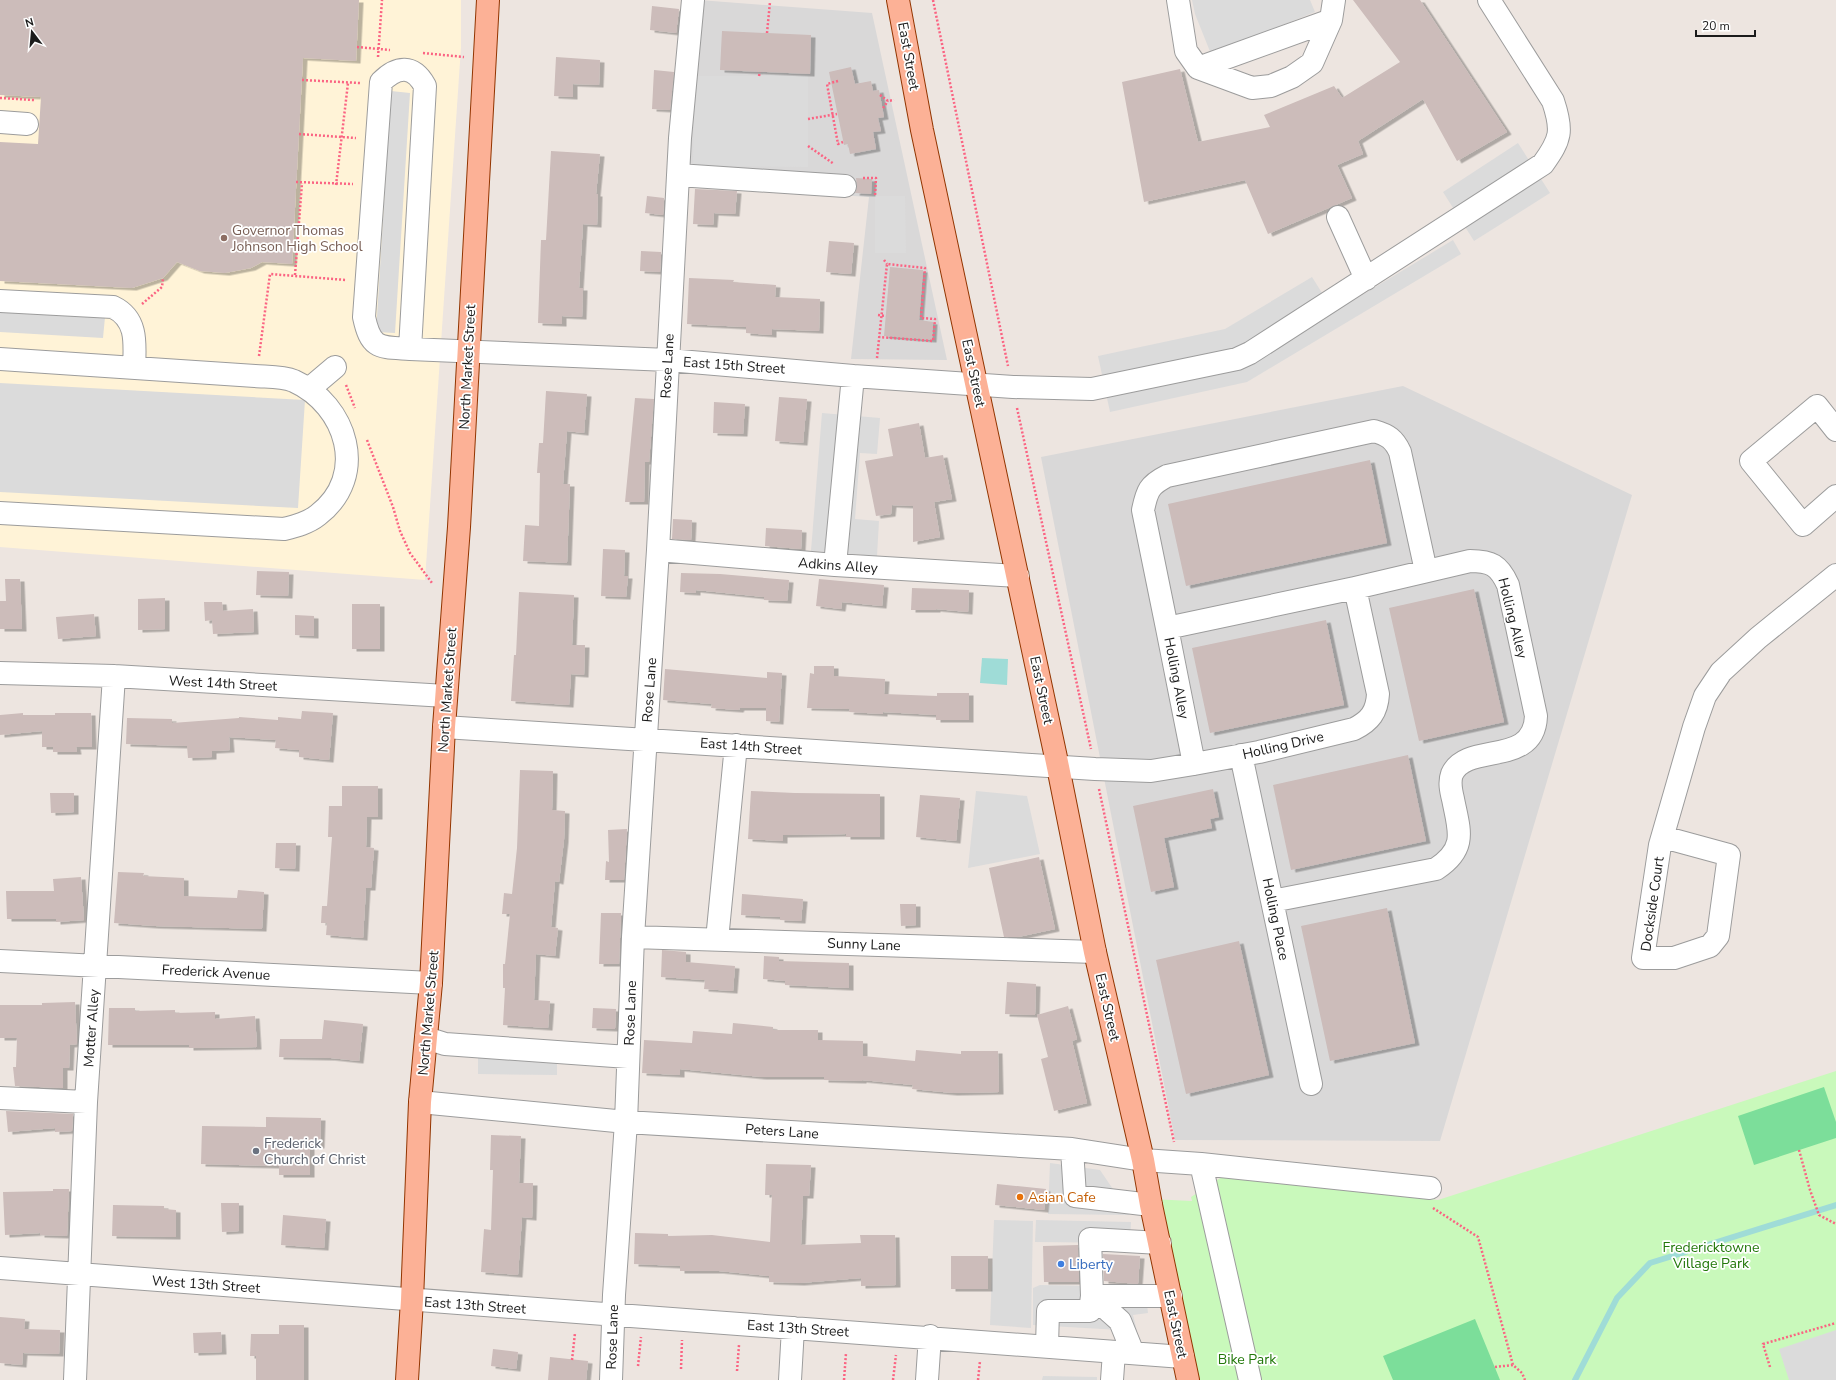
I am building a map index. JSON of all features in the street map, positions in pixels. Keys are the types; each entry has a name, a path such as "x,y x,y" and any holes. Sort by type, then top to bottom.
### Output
{"main road":[{"name":"North Market Street","path":"407,1380 412,1300 420,1102 431,983 444,727 458,527 488,0"},
{"name":"East Street","path":"898,0 922,130 1018,576 1095,952 1143,1160 1188,1380"}],"street":[{"name":"Rose Lane","path":"611,1380 613,1316 626,1122 633,937 658,550 678,175 693,0"},
{"path":"1178,0 1186,51 1198,68 1252,88 1271,86 1292,77 1312,63 1332,10"},
{"name":"East 15th Street","path":"410,349 425,86 419,76 411,71 400,70 389,74 381,82 364,317 367,330 365,345 410,349 668,360 853,376 1013,387 1092,389 1237,359 1250,353 1543,164 1556,146 1559,133 1558,117 1553,101 1489,0"},
{"path":"1198,68 1332,10"},
{"path":"0,122 27,124"},
{"path":"678,175 845,186"},
{"path":"1338,217 1366,278"},
{"path":"0,302 113,307 122,312 129,320 135,343 134,368"},
{"path":"0,359 292,380 309,389 335,416 343,432 346,450 346,467 341,485 331,501 318,515 300,525 284,529 0,513"},
{"path":"309,389 334,367"},
{"path":"835,566 853,376"},
{"path":"1834,501 1802,525 1751,461 1817,406 1836,430"},
{"path":"1167,628 1143,510 1146,495 1154,483 1167,476 1374,431 1387,434 1395,441 1400,452 1426,571"},
{"name":"Adkins Alley","path":"658,550 835,566 1018,576"},
{"name":"Holling Alley","path":"1194,764 1167,628 1355,588 1470,561 1484,561 1502,572 1508,585 1536,716 1535,725 1530,737 1521,745 1508,750 1474,758 1460,765 1452,774 1450,787 1460,835 1454,852 1446,862 1436,869 1272,901"},
{"name":"Dockside Court","path":"1663,836 1729,855 1718,936 1710,946 1674,958 1643,958 1660,845 1694,727 1705,696 1721,672 1758,638 1836,574"},
{"name":"Holling Drive","path":"1058,767 1151,771 1241,755 1354,729 1365,724 1373,715 1378,704 1378,694 1355,588"},
{"name":"West 14th Street","path":"0,673 114,676 446,696"},
{"name":"Motter Alley","path":"75,1380 86,1102 114,676"},
{"name":"East 14th Street","path":"444,727 645,740 736,744 1058,767"},
{"path":"717,940 736,744"},
{"name":"Holling Place","path":"1241,755 1311,1084"},
{"name":"Sunny Lane","path":"633,937 1095,952"},
{"name":"Frederick Avenue","path":"0,961 431,983"},
{"path":"426,1038 445,1044 628,1057"},
{"path":"0,1098 86,1102"},
{"name":"Peters Lane","path":"420,1102 626,1122 1072,1149 1143,1160 1201,1164 1428,1196"},
{"path":"1072,1149 1075,1196 1151,1205"},
{"path":"1201,1164 1250,1380"},
{"path":"1047,1346 1048,1311 1090,1311 1092,1296 1090,1240 1160,1243"},
{"name":"West 13th Street","path":"0,1268 412,1300"},
{"path":"1092,1296 1171,1296"},
{"path":"1092,1296 1120,1321 1124,1352 1112,1380"},
{"name":"East 13th Street","path":"412,1300 613,1316 930,1336 1183,1357"},
{"path":"790,1380 793,1328"},
{"path":"927,1380 930,1336"}],"path":[{"path":"378,60 382,0"},
{"path":"932,0 938,28"},
{"path":"767,33 770,2"},
{"path":"759,76 760,72"},
{"path":"302,80 362,83"},
{"path":"838,81 827,84 838,144 843,142"},
{"path":"336,185 348,83"},
{"path":"880,95 888,101"},
{"path":"0,98 34,100"},
{"path":"883,108 888,101 894,100"},
{"path":"808,119 837,114"},
{"path":"299,134 357,138"},
{"path":"296,182 336,185 355,184"},
{"path":"295,275 302,183"},
{"path":"876,360 887,264 884,260"},
{"path":"879,337 933,342 935,319 920,317 925,268 887,264"},
{"path":"259,357 270,274 348,280"},
{"path":"140,306 162,287 163,278"},
{"path":"880,315 886,316"},
{"path":"334,367 344,381 355,410"},
{"path":"366,438 408,548 432,583"},
{"path":"1098,786 1178,1162"},
{"path":"1799,1150 1810,1190 1819,1215 1836,1224"},
{"path":"1428,1196 1478,1237 1513,1365 1522,1373 1525,1380"},
{"path":"1770,1367 1763,1344 1836,1322"},
{"path":"572,1360 575,1330"},
{"path":"638,1366 641,1335"},
{"path":"680,1369 682,1338"},
{"path":"737,1371 739,1342"},
{"path":"844,1380 846,1350"},
{"path":"893,1380 896,1354"},
{"path":"978,1380 980,1360"},
{"path":"1495,1367 1513,1365"}],"shaded area":[{"name":"Governor Thomas Johnson High School","path":"0,0 461,0 461,47 425,580 0,547"},
{"path":"699,0 872,13 947,360 851,359 869,197 683,185"},
{"path":"1192,0 1310,0 1315,12 1211,54 1195,14"},
{"path":"694,76 808,76 808,167 693,166"},
{"path":"391,91 410,93 395,333 376,332"},
{"path":"1518,143 1550,193 1474,241 1443,192"},
{"path":"875,196 905,196 906,253 875,253"},
{"path":"1453,240 1461,254 1247,382 1110,412 1098,356 1225,329 1312,277 1334,312"},
{"path":"0,311 105,317 103,338 0,332"},
{"path":"0,383 305,400 298,508 0,492"},
{"path":"1403,386 1632,495 1440,1141 1175,1140 1041,457"},
{"path":"822,413 880,418 877,454 860,453 855,519 879,521 877,556 811,551"},
{"path":"976,791 1027,796 1040,854 968,868"},
{"path":"478,1055 557,1055 557,1075 478,1074"},
{"path":"1050,1163 1100,1170 1119,1198 1124,1195 1129,1215 1048,1214"},
{"path":"994,1220 1033,1221 1031,1328 990,1325"},
{"path":"1036,1220 1131,1222 1130,1243 1035,1242"},
{"path":"1040,1285 1145,1287 1148,1313 1133,1315 1137,1331 1033,1325 1033,1288"},
{"path":"1836,1330 1836,1380 1789,1380 1779,1349"},
{"path":"1043,1376 1097,1377 1097,1380 1042,1380"}],"green space":[{"name":"Fredericktowne Village Park","path":"1836,1071 1836,1380 1191,1380 1150,1199 1192,1201 1191,1197 1225,1175 1438,1200"},
{"path":"1824,1087 1836,1122 1836,1138 1754,1165 1738,1116"},
{"path":"1475,1319 1500,1380 1393,1380 1383,1356"}],"water":[{"path":"982,658 1008,659 1007,685 980,683"}],"building":[{"path":"0,0 359,0 356,61 303,58 292,264 262,262 251,268 225,273 200,271 177,262 163,278 132,288 0,281 0,142 38,144 41,97 0,95"},
{"path":"1353,0 1420,0 1507,132 1457,161 1423,99 1358,141 1363,154 1337,165 1352,198 1268,234 1245,180 1144,202 1122,82 1180,69 1198,142 1270,127 1264,115 1334,86 1342,98 1400,62"},
{"path":"652,6 679,9 676,33 650,30"},
{"path":"722,31 811,35 810,74 720,70"},
{"path":"556,57 600,60 599,85 573,84 573,97 554,96"},
{"path":"851,67 855,84 871,81 873,91 879,90 884,117 878,118 881,131 873,132 876,149 850,154 848,144 844,145 829,72"},
{"path":"654,70 674,72 670,110 652,109"},
{"path":"551,151 600,154 596,194 598,194 597,225 583,224 579,288 583,288 582,317 562,316 562,324 538,323 541,240 546,240"},
{"path":"856,178 872,179 871,194 855,193 857,187"},
{"path":"695,189 737,191 735,214 714,213 713,225 693,224"},
{"path":"647,196 664,198 663,215 645,213"},
{"path":"829,241 854,243 851,274 826,272"},
{"path":"641,251 661,252 660,272 640,271"},
{"path":"890,267 923,270 919,320 933,322 932,340 884,336"},
{"path":"689,278 734,280 733,282 776,285 775,297 820,299 819,331 772,329 772,335 746,333 746,327 687,324"},
{"path":"546,391 587,394 584,433 567,431 563,484 570,484 567,563 523,561 525,525 539,526 540,473 537,473 539,443 543,443"},
{"path":"779,397 807,399 803,443 775,441"},
{"path":"635,398 654,399 649,462 645,462 644,502 625,502"},
{"path":"714,402 745,404 743,434 713,433"},
{"path":"919,423 925,458 943,455 952,499 934,502 940,537 913,542 913,506 892,505 891,514 876,516 865,461 893,456 888,429"},
{"path":"1370,460 1387,543 1186,586 1168,504"},
{"path":"673,519 692,520 691,540 672,539"},
{"path":"766,528 802,530 801,549 765,546"},
{"path":"603,549 625,550 624,576 628,576 626,597 601,596"},
{"path":"257,571 289,572 288,596 256,595"},
{"path":"681,573 720,574 789,580 787,601 764,600 764,597 696,590 696,593 680,592"},
{"path":"5,579 20,579 22,629 0,629 0,601 6,601"},
{"path":"819,579 884,585 882,606 842,602 841,609 816,606"},
{"path":"912,588 969,590 968,612 936,609 911,610"},
{"path":"1474,589 1504,722 1419,741 1389,608"},
{"path":"519,592 574,595 572,645 585,645 584,675 571,674 569,705 511,701 514,655 516,655"},
{"path":"165,598 165,629 138,630 138,599"},
{"path":"204,602 222,602 223,611 253,609 254,632 213,634 212,620 205,621"},
{"path":"352,604 380,604 380,649 352,649"},
{"path":"94,614 96,636 58,639 56,617"},
{"path":"295,615 314,616 314,636 295,635"},
{"path":"1326,620 1344,705 1210,733 1192,648"},
{"path":"814,666 834,666 834,676 885,679 884,694 937,696 937,693 969,693 969,720 936,720 936,715 883,712 883,714 849,712 850,709 807,708 810,673 814,674"},
{"path":"665,669 767,678 767,672 782,673 779,722 766,721 766,708 740,708 739,710 711,708 712,704 663,700"},
{"path":"302,711 333,713 329,760 299,757 299,750 275,748 276,740 229,737 230,750 212,751 212,757 188,758 187,746 126,744 127,718 172,719 172,723 239,717 278,720 278,717 301,719"},
{"path":"23,713 23,715 55,715 55,713 91,713 92,747 76,747 77,752 53,752 53,747 42,747 42,731 0,735 0,715"},
{"path":"1408,755 1426,841 1291,870 1273,785"},
{"path":"520,770 553,771 552,810 565,811 564,840 559,882 555,881 551,927 558,928 555,956 536,954 534,1000 550,1001 548,1028 503,1025 505,988 503,988 503,964 505,964 510,914 502,914 504,893 512,894 517,848"},
{"path":"342,786 378,786 378,817 367,817 366,847 374,848 371,888 366,888 363,938 326,935 327,923 321,923 322,906 327,906 332,837 328,837 329,806 342,806"},
{"path":"1213,789 1219,817 1210,819 1212,828 1164,838 1174,887 1151,892 1133,806"},
{"path":"751,791 880,794 880,837 846,837 846,834 783,835 783,841 748,839"},
{"path":"50,793 74,793 74,812 51,813"},
{"path":"920,795 960,798 956,841 916,837"},
{"path":"627,829 624,880 605,880 606,861 609,862 608,830"},
{"path":"276,843 296,843 295,869 275,868"},
{"path":"1039,857 1055,929 1018,937 1004,937 989,868"},
{"path":"118,872 144,873 143,876 184,878 184,896 237,898 238,890 264,892 262,929 155,926 114,923"},
{"path":"81,877 84,920 56,922 56,919 7,919 6,891 54,891 53,879"},
{"path":"742,894 803,899 801,921 780,920 780,917 741,915"},
{"path":"900,904 916,904 916,925 901,926"},
{"path":"1387,908 1415,1043 1330,1061 1301,926"},
{"path":"601,913 621,913 619,964 599,964"},
{"path":"1239,941 1269,1075 1186,1094 1156,960"},
{"path":"662,950 686,952 686,962 735,966 733,991 704,989 705,980 661,977"},
{"path":"764,956 779,957 779,961 849,963 849,988 785,985 785,981 763,979"},
{"path":"1007,982 1036,984 1035,1015 1005,1014"},
{"path":"75,1002 77,1044 70,1045 69,1068 63,1068 63,1088 15,1086 13,1067 16,1067 17,1038 0,1038 0,1005 42,1005 42,1003"},
{"path":"1068,1006 1077,1039 1072,1041 1087,1103 1054,1111 1041,1059 1048,1057 1037,1015"},
{"path":"109,1008 135,1008 135,1011 175,1010 175,1013 215,1012 215,1019 255,1016 257,1047 189,1048 189,1045 108,1045"},
{"path":"593,1008 616,1009 615,1029 592,1028"},
{"path":"324,1020 363,1024 359,1061 331,1058 279,1057 280,1039 322,1039"},
{"path":"733,1023 773,1027 773,1030 818,1030 818,1040 863,1041 863,1056 915,1061 916,1050 961,1054 961,1051 998,1051 999,1092 953,1093 912,1089 913,1085 862,1080 824,1080 824,1077 762,1077 680,1069 680,1075 642,1073 644,1040 692,1043 693,1031 732,1034"},
{"path":"6,1111 73,1114 72,1131 55,1132 55,1128 8,1132"},
{"name":"Frederick Church of Christ","path":"266,1117 321,1118 320,1146 310,1145 310,1175 279,1175 279,1166 201,1164 202,1126 266,1127"},
{"path":"491,1135 521,1136 519,1183 533,1183 532,1218 522,1217 518,1275 481,1272 484,1229 491,1230 493,1170 490,1170"},
{"path":"766,1164 811,1165 809,1196 803,1196 801,1245 861,1243 860,1235 895,1235 896,1285 861,1286 861,1278 800,1283 769,1282 769,1276 719,1271 680,1271 680,1266 634,1264 635,1233 668,1234 668,1236 712,1235 770,1242 772,1195 765,1195"},
{"name":"Asian Cafe","path":"997,1184 1046,1189 1044,1210 995,1205"},
{"path":"53,1189 69,1189 67,1236 40,1235 40,1233 5,1235 3,1192 53,1191"},
{"path":"221,1203 239,1203 239,1231 222,1232"},
{"path":"113,1205 164,1206 164,1209 176,1210 176,1237 112,1236"},
{"path":"283,1215 326,1219 324,1248 281,1245"},
{"name":"Liberty","path":"1078,1245 1079,1282 1044,1282 1043,1246"},
{"name":"Liberty","path":"1103,1254 1140,1256 1138,1284 1104,1281"},
{"path":"951,1256 988,1256 988,1289 951,1289"},
{"path":"0,1317 25,1319 24,1329 60,1330 59,1354 23,1353 22,1365 0,1363"},
{"path":"279,1325 304,1325 304,1380 256,1380 256,1356 250,1356 251,1334 279,1334"},
{"path":"221,1332 222,1352 194,1353 193,1333"},
{"path":"493,1349 518,1352 516,1369 491,1366"},
{"path":"550,1357 588,1361 586,1380 548,1380"}],"waterway":[{"path":"1575,1380 1617,1298 1650,1263 1836,1205"}],"place":[{"name":"Governor Thomas Johnson High School","path":"224,238"},
{"name":"Frederick Church of Christ","path":"256,1151"},
{"name":"Asian Cafe","path":"1020,1197"},
{"name":"Liberty","path":"1061,1264"}],"park label":[{"name":"Bike Park","path":"1247,1359"}]}
